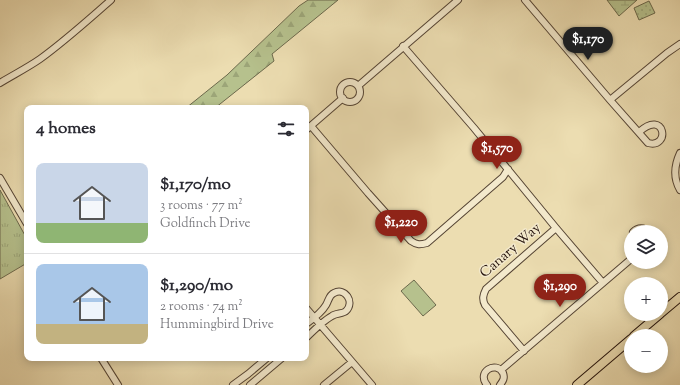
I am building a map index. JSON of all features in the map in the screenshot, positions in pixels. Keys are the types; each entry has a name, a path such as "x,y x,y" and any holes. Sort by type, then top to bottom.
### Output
{"main road":[{"path":"668,307 680,297"},
{"path":"642,329 652,321"},
{"path":"577,385 624,345"}],"street":[{"path":"0,83 58,45 111,0"},
{"path":"358,86 458,0"},
{"path":"525,0 638,132"},
{"path":"610,100 680,44"},
{"path":"403,46 474,128 603,283"},
{"path":"350,82 358,86 360,94 357,100 351,102 343,98 341,93 344,84 350,82"},
{"path":"309,127 343,98"},
{"path":"309,129 415,244 427,243 503,177 508,169"},
{"path":"680,153 675,172 680,190"},
{"path":"0,178 24,219"},
{"name":"Canary Way","path":"524,350 485,305 483,297 484,293 486,289 556,228"},
{"path":"501,370 624,265"},
{"path":"309,322 325,307 329,297 333,293 338,291 343,292 349,298 350,302 346,311 332,315 309,335"},
{"path":"309,312 372,385"},
{"path":"104,361 118,385"},
{"path":"233,385 263,361"},
{"path":"250,385 278,361"},
{"path":"324,385 352,362"},
{"path":"486,384 484,377 486,371 495,368 501,370 504,376 504,380 500,385"}],"green space":[{"path":"308,0 338,0 272,54 274,61 219,105 190,105 227,75 299,6"},
{"path":"607,0 637,0 619,16"},
{"path":"649,1 655,13 639,20 634,8"},
{"path":"0,190 24,234 24,265 0,279"},
{"path":"414,280 436,305 423,316 401,291"}]}
